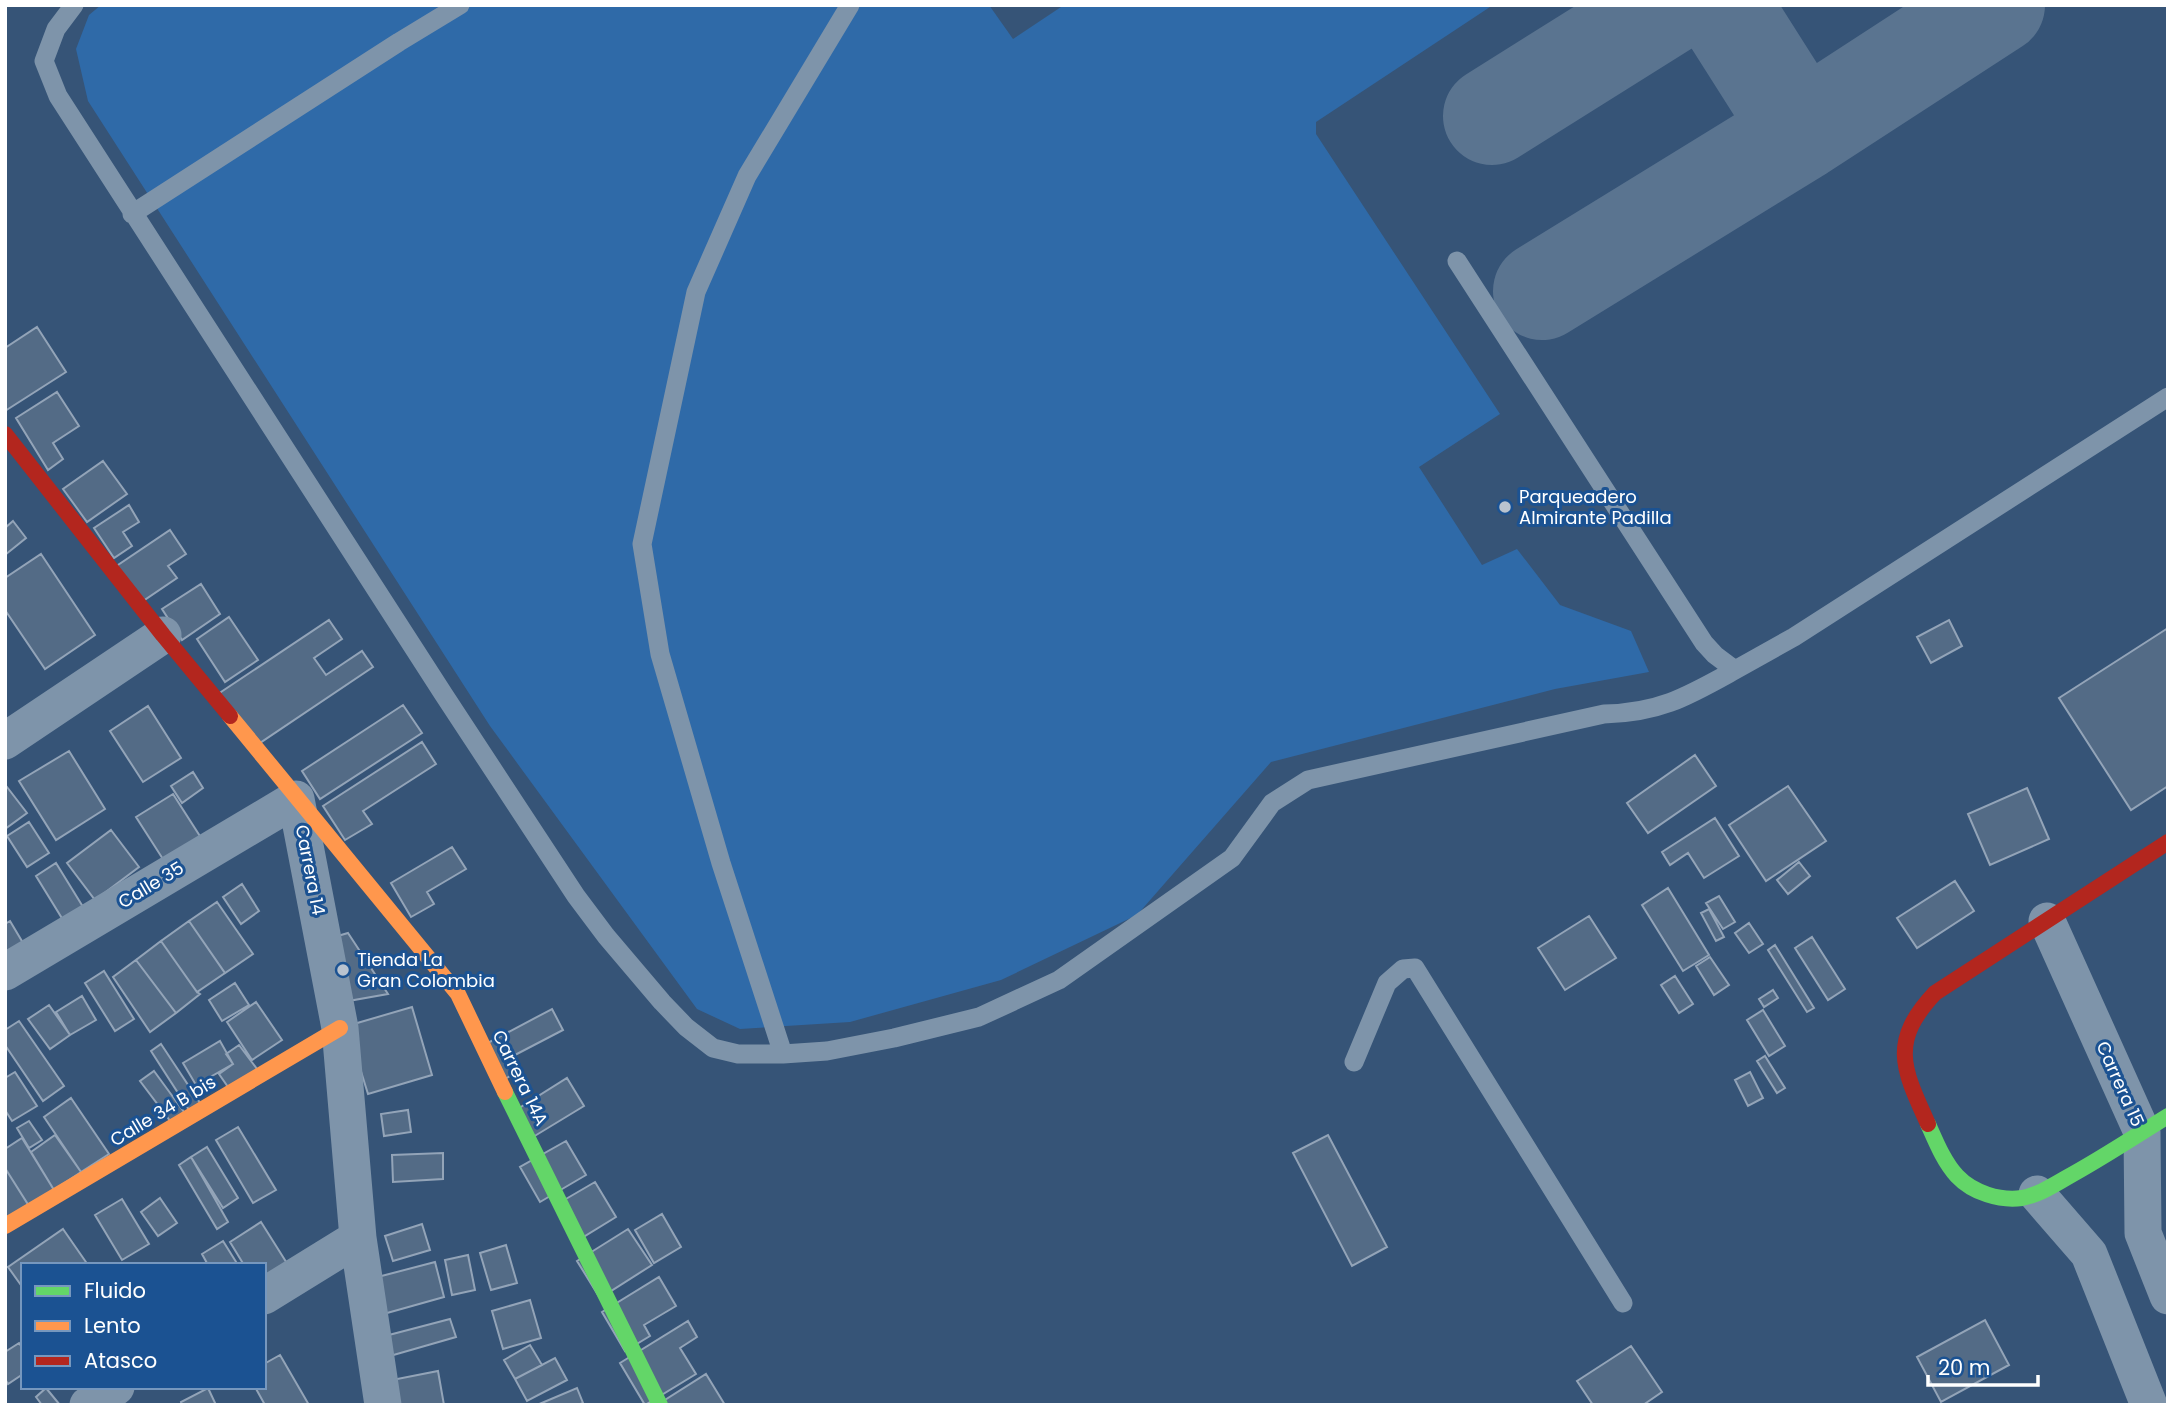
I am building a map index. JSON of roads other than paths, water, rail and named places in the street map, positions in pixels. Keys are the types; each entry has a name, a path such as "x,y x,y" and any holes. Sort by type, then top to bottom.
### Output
{"street":[{"name":"Carrera 14","path":"5,434 296,799 340,1028 358,1238 383,1405"},
{"path":"5,741 163,635"},
{"name":"Calle 35","path":"5,972 296,799"},
{"name":"Carrera 14A","path":"296,799 458,994 660,1405"},
{"path":"2155,1124 2089,1167 2037,1194 2000,1198 1969,1186 1956,1175 1946,1160 1909,1077 1905,1051 1906,1036 1916,1013 1934,993 2168,842"},
{"name":"Carrera 15","path":"2048,921 2155,1124 2143,1233 2168,1296"},
{"name":"Calle 34 B bis","path":"5,1226 340,1028"},
{"path":"2037,1194 2089,1254 2149,1405"},
{"path":"266,1295 358,1238"},
{"path":"88,1405 113,1389"}],"lane":[{"path":"74,5 56,29 44,61 58,96 132,214 576,896 606,936 686,1027 713,1048 738,1054 827,1051 894,1038 979,1017 1059,980 1232,858 1272,803 1308,780 1604,714 1630,713 1681,699 1794,637 2168,397"},
{"path":"132,214 460,5"},
{"path":"783,1054 720,863 660,654 642,544 696,292 747,176 850,5"},
{"path":"1457,261 1704,643 1714,655 1735,670"},
{"path":"1354,1062 1387,982 1404,969 1415,968 1623,1303"}],"place":[{"name":"Parqueadero Almirante Padilla","path":"1505,507"},
{"name":"Tienda La Gran Colombia","path":"343,970"}]}
